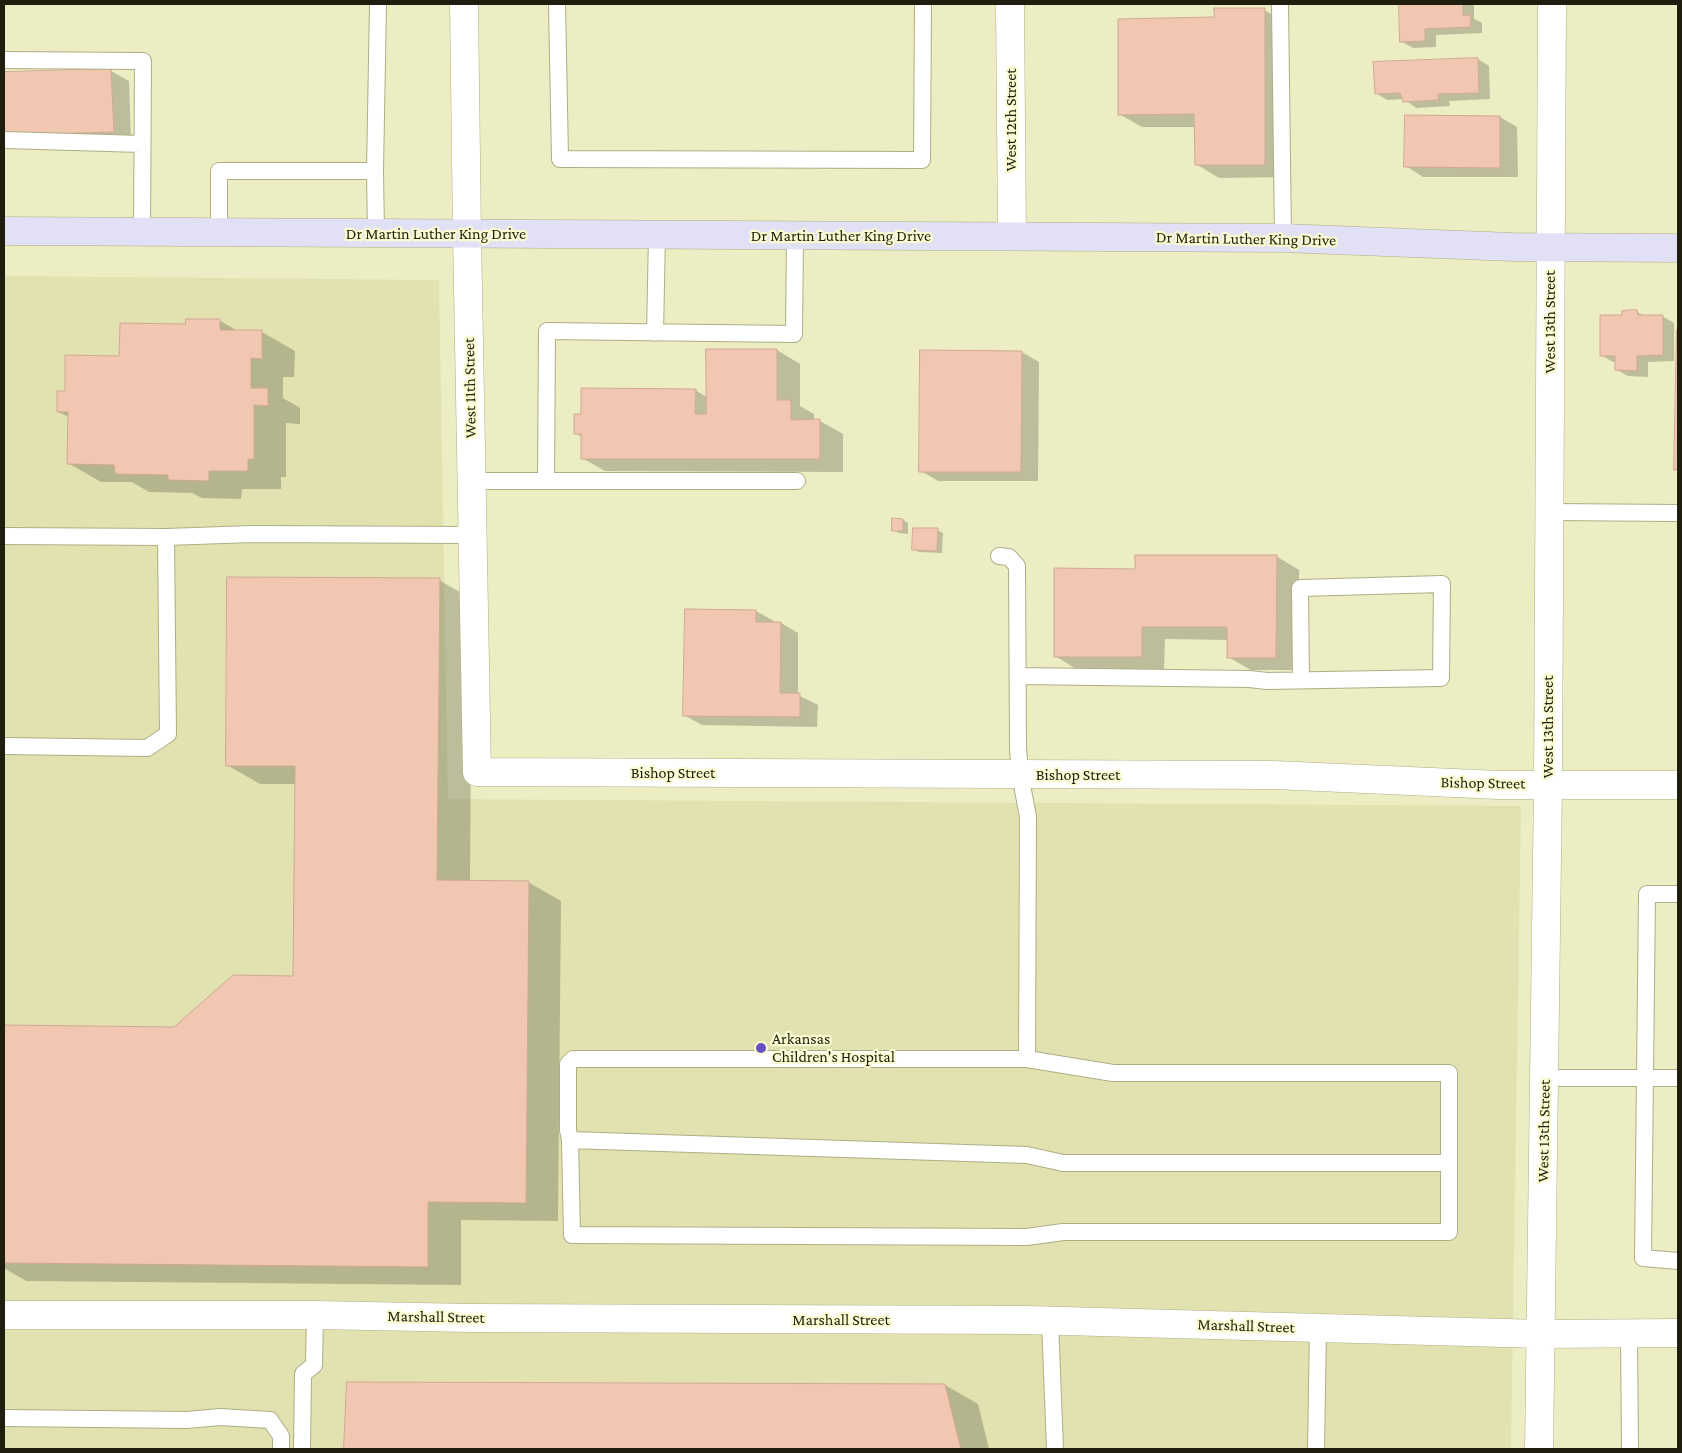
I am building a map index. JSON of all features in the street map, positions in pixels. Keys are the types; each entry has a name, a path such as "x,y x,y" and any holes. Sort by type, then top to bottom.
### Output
{"main road":[{"name":"Dr Martin Luther King Drive","path":"4,231 1283,238 1513,247 1678,248"}],"street":[{"name":"West 11th Street","path":"464,4 477,772"},
{"name":"West 12th Street","path":"1010,4 1012,236"},
{"name":"West 13th Street","path":"1539,1449 1548,784 1552,4"},
{"name":"Bishop Street","path":"477,772 1274,775 1499,785 1678,785"},
{"name":"Marshall Street","path":"4,1315 315,1315 471,1318 1050,1321 1540,1334 1678,1334"}],"lane":[{"path":"376,234 375,170 378,4"},
{"path":"557,4 560,159 922,160 923,4"},
{"path":"1280,4 1283,238"},
{"path":"4,60 143,62 142,232"},
{"path":"4,140 142,144"},
{"path":"219,232 219,171 375,170"},
{"path":"655,332 657,235"},
{"path":"546,481 547,331 794,334 796,236"},
{"path":"472,481 797,481"},
{"path":"1548,512 1678,513"},
{"path":"4,536 473,535"},
{"path":"4,746 147,748 168,734 166,537"},
{"path":"1000,556 1009,557 1017,566 1018,748 1020,774 1028,818 1027,1058"},
{"path":"1018,676 1267,681 1441,678 1442,584 1300,588 1301,680"},
{"path":"1678,894 1647,894 1642,1258 1678,1261"},
{"path":"1027,1058 1113,1073 1449,1073 1449,1232 1063,1232 1027,1237 572,1234 570,1140 568,1130 568,1064 573,1059 1027,1058"},
{"path":"1545,1078 1678,1078"},
{"path":"570,1140 1027,1155 1063,1163 1449,1163"},
{"path":"302,1449 303,1374 314,1365 315,1315"},
{"path":"1050,1321 1055,1449"},
{"path":"1316,1449 1318,1328"},
{"path":"1629,1334 1630,1449"},
{"path":"4,1418 186,1420 220,1417 270,1420 281,1436 281,1449"}],"shaded area":[{"name":"Arkansas Children's Hospital","path":"4,276 439,280 448,799 1521,806 1511,1449 4,1449"}],"building":[{"path":"1399,4 1463,4 1463,15 1470,15 1471,27 1425,29 1425,41 1400,42"},
{"path":"1214,8 1265,8 1265,165 1195,165 1194,114 1118,115 1118,19 1214,17"},
{"path":"1478,58 1479,93 1438,94 1439,100 1403,102 1400,93 1375,94 1373,62"},
{"path":"111,69 114,132 8,135 4,132 4,72"},
{"path":"1405,115 1500,116 1500,168 1404,167"},
{"path":"1637,310 1638,315 1663,315 1663,355 1637,356 1637,371 1615,370 1615,356 1600,356 1600,315 1622,315 1622,311"},
{"path":"186,319 220,319 220,330 262,330 262,359 251,358 251,388 268,388 268,406 254,405 254,459 248,459 248,471 209,471 209,481 168,480 168,475 115,474 114,465 67,464 68,412 57,412 57,391 65,391 65,355 119,356 120,323 185,324"},
{"path":"1677,330 1678,470 1674,470"},
{"path":"706,349 777,349 777,400 791,400 791,420 820,419 820,459 581,459 581,434 574,434 574,414 581,414 581,388 696,389 695,414 706,414"},
{"path":"920,350 1022,351 1021,472 919,472"},
{"path":"892,518 903,519 903,531 892,531"},
{"path":"913,528 938,528 937,551 912,550"},
{"path":"1135,555 1277,555 1276,658 1227,658 1227,627 1142,627 1142,657 1054,657 1054,568 1135,569"},
{"path":"227,577 440,578 437,880 529,881 526,1203 428,1202 428,1267 4,1263 4,1025 174,1027 233,975 293,976 295,766 226,766"},
{"path":"685,609 756,610 756,622 781,622 780,693 800,693 800,717 683,716"},
{"path":"347,1382 945,1384 961,1449 344,1449"}],"place":[{"name":"Arkansas Children's Hospital","path":"761,1048"}]}
